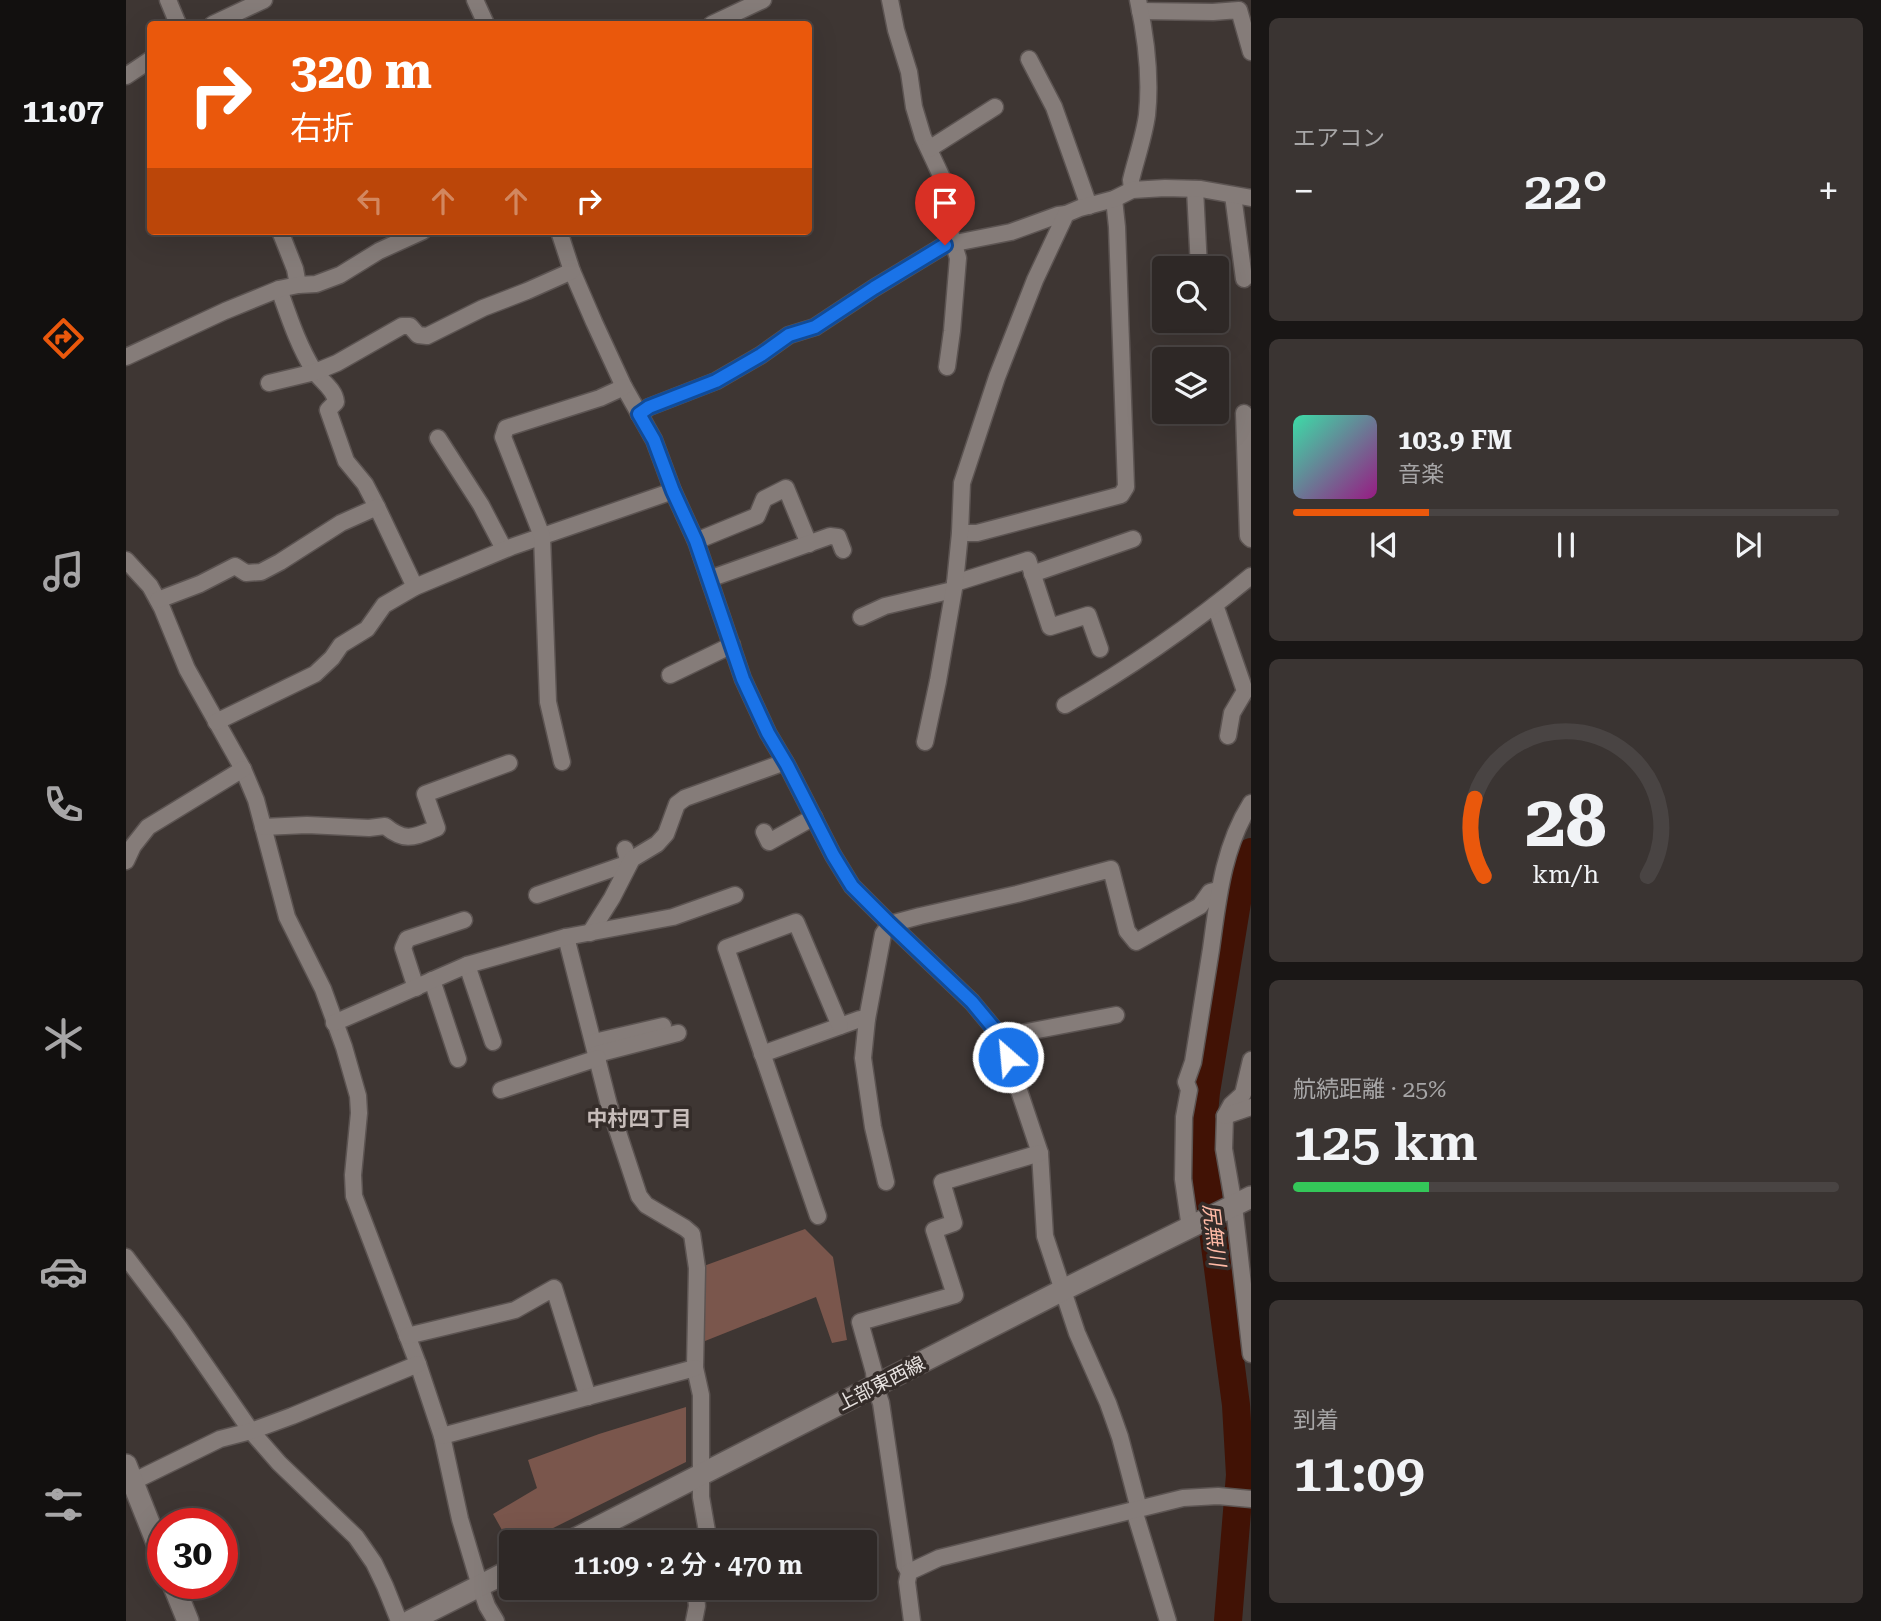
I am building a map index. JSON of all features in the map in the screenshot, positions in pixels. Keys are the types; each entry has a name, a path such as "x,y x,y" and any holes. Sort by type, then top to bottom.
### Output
{"street":[{"path":"168,0 177,21"},
{"path":"219,21 264,0"},
{"path":"475,0 485,21"},
{"path":"718,21 763,0"},
{"path":"890,0 909,72 914,107 923,137 945,184 948,226 958,258 947,367"},
{"path":"1132,190 1131,180 1147,116 1147,60 1139,6 1213,12 1238,5 1251,52"},
{"path":"1029,59 1048,79 1054,107 1078,152 1089,206"},
{"path":"126,76 147,62"},
{"path":"929,149 995,107"},
{"path":"1195,189 1198,256"},
{"path":"639,414 649,407 716,381 789,335 815,327 945,245 1011,232 1114,199 1132,190 1195,189 1251,198"},
{"path":"1233,195 1244,279"},
{"path":"960,533 978,533 1121,495 1126,487 1114,199"},
{"path":"925,742 954,586 962,483 997,377 1035,280 1066,214"},
{"path":"282,235 295,269 298,285"},
{"path":"126,357 279,289 317,284 340,275 379,251 414,235"},
{"path":"560,235 572,271 624,387 654,440 696,541 743,679 768,733 833,855 852,886 972,1002 1001,1037 1040,1153 1045,1236 1077,1333 1116,1425 1168,1621"},
{"path":"269,383 315,372 337,363 402,326 410,326 418,335 427,336 483,308 572,271"},
{"path":"279,289 297,338 315,372 335,396 336,402 328,410 346,461 365,484 415,587"},
{"path":"562,762 548,702 542,536 503,438 506,428 600,398 624,387"},
{"path":"1244,413 1248,536 1251,539"},
{"path":"438,438 481,505 504,550"},
{"path":"696,541 757,516 764,499 786,488 809,544"},
{"path":"216,722 315,674 341,645 367,629 384,606 415,587 504,550 673,491"},
{"path":"158,600 200,584 235,566 246,573 261,572 341,523 377,507"},
{"path":"709,579 830,536 838,537 843,550"},
{"path":"1032,574 1133,539"},
{"path":"126,560 150,586 158,600 187,669 243,769 256,800 287,917 323,989 344,1047 358,1096 354,1196 418,1364 442,1436 460,1519 480,1586 496,1621"},
{"path":"861,617 885,606 1028,561 1050,627 1088,615 1100,649"},
{"path":"1065,705 1090,691 1215,605 1251,576"},
{"path":"1215,605 1245,691 1232,713 1228,736"},
{"path":"670,676 732,645"},
{"path":"627,856 632,859 657,844 666,834 677,804 685,798 785,762"},
{"path":"263,827 385,826 397,836 414,837 437,828 425,793 509,763"},
{"path":"126,861 133,846 148,827 243,769"},
{"path":"1193,1227 1183,1179 1184,1117 1189,1090 1186,1082 1193,1062 1219,890 1231,843 1251,803"},
{"path":"764,832 769,842 814,817"},
{"path":"537,895 627,856"},
{"path":"590,933 612,898 627,856"},
{"path":"886,1182 873,1127 863,1058 867,1019 883,934 890,924 1111,869 1127,930 1136,942 1200,905 1210,892 1219,890"},
{"path":"334,1023 467,965 566,937 673,917 735,895"},
{"path":"416,988 403,948 407,939 464,920"},
{"path":"818,1216 726,948 796,922 840,1026"},
{"path":"566,937 610,1105 639,1196 646,1205 692,1234 697,1268 695,1368 701,1395 701,1497 707,1530"},
{"path":"467,965 493,1042"},
{"path":"432,980 458,1059"},
{"path":"1001,1037 1116,1015"},
{"path":"762,1054 860,1019 867,1019"},
{"path":"501,1090 596,1051 677,1028"},
{"path":"1251,1060 1243,1094 1231,1105 1225,1116 1224,1149 1236,1204 1251,1354"},
{"path":"1225,1116 1251,1107"},
{"path":"912,1621 907,1582 909,1572 905,1565 881,1403 860,1322 955,1296 934,1230 954,1223 942,1182 1040,1153"},
{"name":"上部東西線","path":"593,1530 1236,1204"},
{"path":"126,1257 251,1431 279,1463 356,1537 374,1563 399,1621"},
{"path":"407,1336 515,1310 554,1289 588,1397"},
{"path":"147,1521 128,1477 418,1364"},
{"path":"442,1436 695,1368"},
{"path":"909,1572 939,1558 1183,1498 1218,1496 1251,1499"},
{"path":"410,1621 499,1576"},
{"path":"179,1599 188,1621"},
{"path":"694,1621 696,1600"}],"shaded area":[{"path":"805,1229 833,1257 847,1340 832,1343 816,1297 700,1343 701,1267"},
{"path":"686,1407 686,1462 549,1530 502,1530 493,1514 537,1488 528,1460"}],"waterway":[{"name":"尻無川","path":"1228,1621 1240,1475 1236,1405 1202,1134 1206,1092 1241,878 1251,852"}],"district":[{"name":"中村四丁目","path":"639,1119"}],"route":[{"path":"945,245 815,327 789,335 716,381 649,407 639,414 654,440 696,541 743,679 768,733 833,855 852,886 972,1002 1001,1037 1008,1057"}]}
